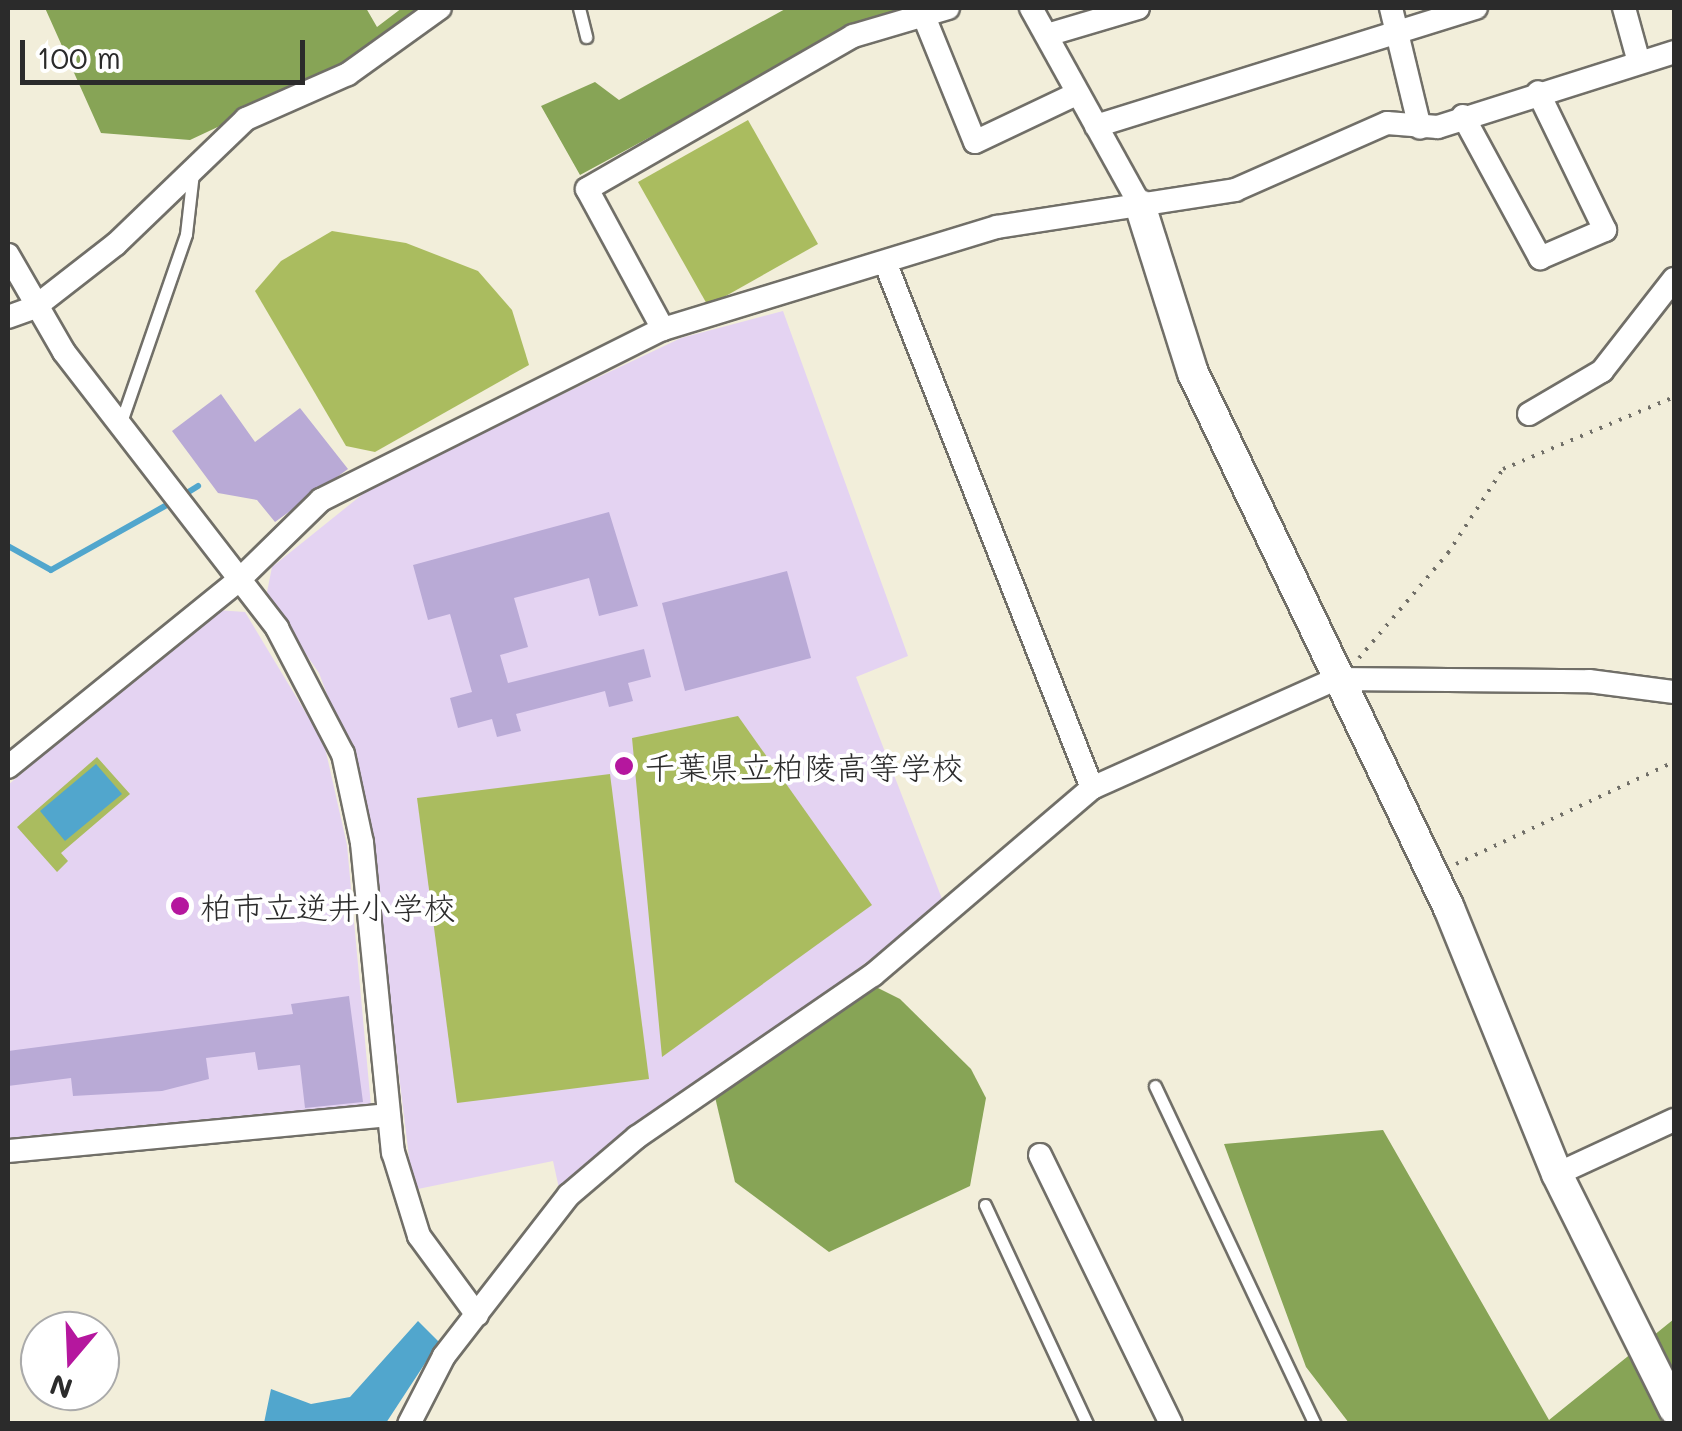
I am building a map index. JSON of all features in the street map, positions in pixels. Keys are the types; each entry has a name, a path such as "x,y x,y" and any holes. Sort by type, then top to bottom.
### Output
{"street":[{"path":"8,317 35,307 193,171 246,119 363,66 440,8"},
{"path":"664,329 587,188 853,36 948,8"},
{"path":"1030,8 1140,206 1170,320 1336,679 1434,874 1557,1174 1674,1410"},
{"path":"1047,35 1138,8"},
{"path":"1391,8 1420,128"},
{"path":"1096,126 1476,8"},
{"path":"1624,8 1638,59"},
{"path":"923,14 975,142 1076,94"},
{"path":"8,767 239,580 361,474 518,407 664,329 886,267 996,227 1235,190 1387,123 1420,128 1638,59 1674,52"},
{"path":"1463,116 1540,258 1605,230 1538,92"},
{"path":"8,255 35,307 307,676 344,754 362,843 386,1114 419,1236 477,1315"},
{"path":"886,267 1092,788"},
{"path":"1530,414 1602,372 1674,279"},
{"path":"410,1424 477,1315 596,1172 872,976 1092,788 1336,679 1590,681 1674,692"},
{"path":"8,1151 293,1130 386,1114"},
{"path":"1557,1174 1674,1120"},
{"path":"1040,1155 1171,1424"}],"lane":[{"path":"578,8 586,37"},
{"path":"122,422 186,234 193,171"},
{"path":"1155,1086 1316,1424"},
{"path":"985,1206 1087,1424"}],"path":[{"path":"1336,679 1448,553 1503,469 1674,397"},
{"path":"1434,874 1674,762"}],"shaded area":[{"name":"千葉県立柏陵高等学校","path":"783,311 908,656 856,677 944,904 560,1193 553,1161 413,1190 365,796 319,673 266,597 272,567 379,481 681,338"},
{"name":"柏市立逆井小学校","path":"217,610 245,612 324,743 347,845 371,1106 8,1144 8,785"}],"green space":[{"path":"45,8 366,8 377,27 402,8 429,8 346,67 190,140 101,133"},
{"path":"787,8 919,8 846,31 580,175 541,106 595,82 619,100"},
{"path":"748,120 818,244 708,306 638,182"},
{"path":"332,231 406,243 478,271 512,310 529,365 375,452 346,446 255,291 281,261"},
{"path":"738,716 872,905 662,1057 632,738"},
{"path":"97,757 130,794 61,853 68,861 57,872 17,827"},
{"path":"610,774 649,1079 457,1103 417,798"},
{"path":"868,983 900,999 971,1069 986,1098 970,1186 829,1252 735,1182 715,1097"},
{"path":"1383,1130 1549,1420 1674,1319 1674,1384 1654,1400 1668,1423 1349,1423 1306,1367 1224,1144"}],"water":[{"path":"96,764 122,794 65,841 40,811"},
{"path":"418,1321 439,1342 386,1423 264,1423 271,1389 311,1404 350,1397"}],"building":[{"path":"221,394 255,442 300,408 348,469 275,522 257,500 218,493 172,431"},
{"path":"609,512 638,606 599,616 589,578 514,598 528,647 500,655 508,683 644,649 651,677 628,683 633,701 609,707 605,691 516,714 521,731 497,737 492,719 458,728 450,698 472,692 450,614 428,620 413,565"},
{"path":"787,571 811,658 685,691 662,603"},
{"path":"349,996 363,1102 305,1108 300,1065 258,1070 255,1052 206,1058 209,1079 162,1091 73,1096 71,1078 8,1086 8,1051 293,1014 291,1004"}],"waterway":[{"path":"182,496 198,486"},
{"path":"8,546 51,570 172,502"}],"place":[{"name":"千葉県立柏陵高等学校","path":"624,766"},
{"name":"柏市立逆井小学校","path":"180,906"}]}
